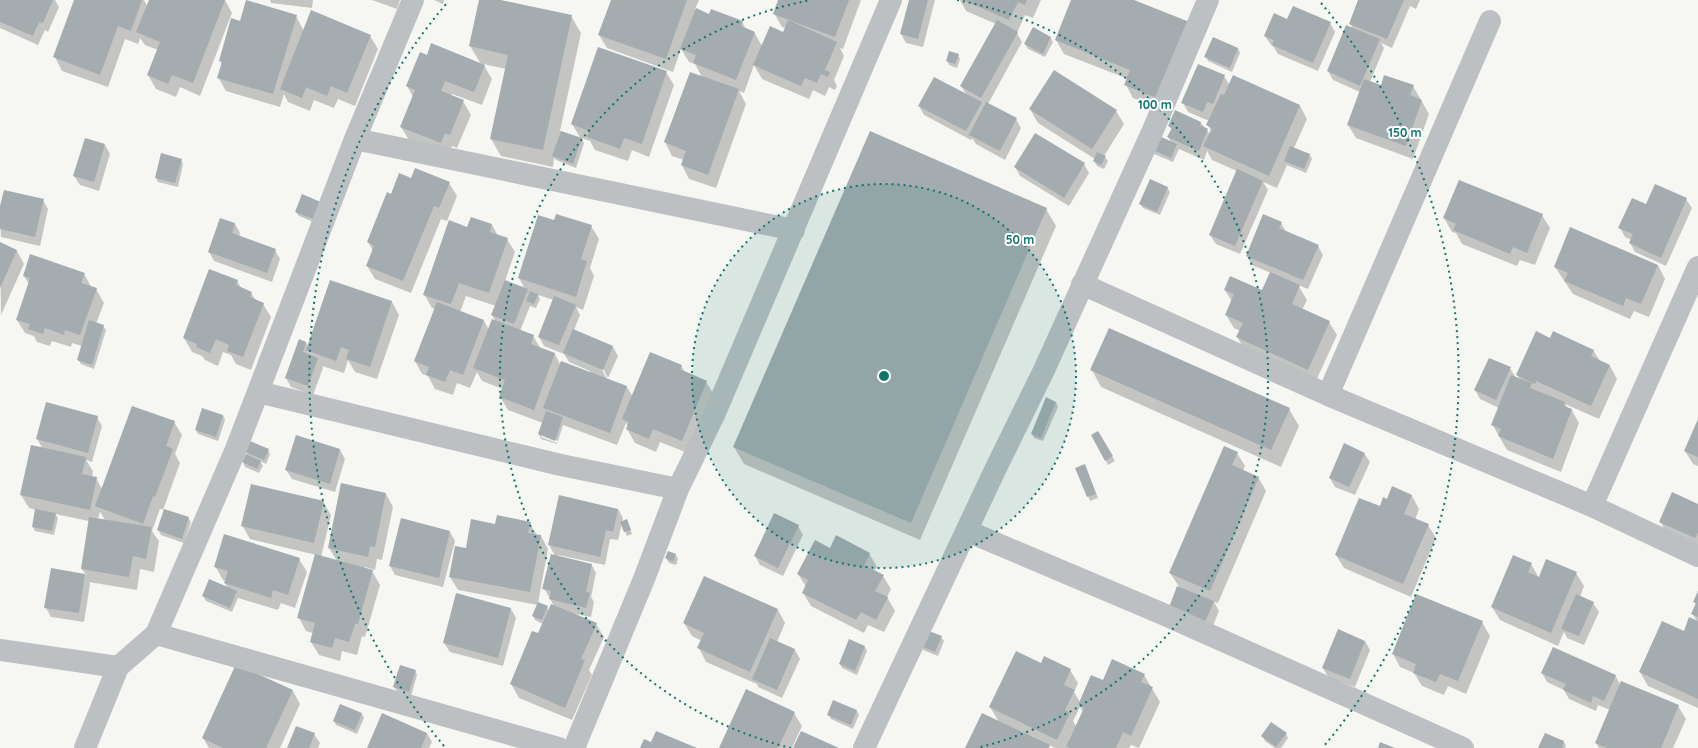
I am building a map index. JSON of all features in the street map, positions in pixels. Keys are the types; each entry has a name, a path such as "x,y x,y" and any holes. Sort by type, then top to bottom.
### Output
{"street":[{"path":"85,748 118,667 156,634 236,448 355,139 413,0"},
{"path":"574,748 644,579 678,489 715,413 891,0"},
{"path":"864,748 1044,370 1153,130 1208,0"},
{"path":"1328,395 1490,20"},
{"path":"355,139 794,230"},
{"path":"1592,506 1698,267"},
{"path":"1082,284 1328,395 1592,506 1698,556"},
{"path":"258,392 562,465 678,489"},
{"path":"967,531 1163,614 1462,748"},
{"path":"156,634 559,748"},
{"path":"0,650 118,667"}],"building":[{"path":"0,0 53,0 43,23 39,22 33,36 0,22"},
{"path":"74,0 142,0 131,31 118,26 100,75 53,57"},
{"path":"149,0 225,0 193,83 172,75 168,84 147,75 160,42 136,32"},
{"path":"246,0 297,15 273,94 217,78 222,62 219,61 231,18 240,21"},
{"path":"479,0 501,0 572,15 543,150 490,139 508,55 469,46"},
{"path":"611,0 687,0 666,59 598,35"},
{"path":"778,0 849,0 835,37 773,14"},
{"path":"909,0 928,0 918,39 900,34"},
{"path":"963,0 1027,0 1025,5 1018,2 1009,20"},
{"path":"1071,0 1134,0 1192,23 1162,100 1124,85 1130,70 1055,40"},
{"path":"1358,0 1404,0 1387,39 1349,24"},
{"path":"1293,6 1331,22 1313,63 1272,45 1274,40 1264,36 1274,13 1287,19"},
{"path":"696,8 709,14 711,9 743,21 741,26 755,32 736,80 693,63 696,55 680,49"},
{"path":"311,10 371,35 347,93 331,86 327,96 306,87 302,98 280,89"},
{"path":"788,20 837,42 825,70 830,72 828,77 821,74 817,83 805,78 801,86 753,65 770,26 783,32"},
{"path":"997,20 1018,32 981,98 960,86"},
{"path":"1346,25 1380,39 1360,86 1327,71"},
{"path":"1033,27 1051,37 1043,54 1024,44"},
{"path":"1213,37 1238,48 1230,68 1204,57"},
{"path":"431,43 485,65 474,92 445,81 441,91 464,100 450,135 445,133 441,143 400,127 415,90 406,86 420,52 427,55"},
{"path":"598,47 667,71 642,144 624,138 620,149 587,137 589,131 571,124"},
{"path":"949,51 959,54 955,64 946,61"},
{"path":"1198,64 1225,75 1213,104 1207,102 1203,112 1181,103"},
{"path":"1054,70 1117,110 1092,149 1029,109"},
{"path":"690,72 739,89 708,175 681,165 686,151 664,142"},
{"path":"1233,75 1300,105 1269,176 1203,146 1212,128 1206,125 1221,94 1224,95"},
{"path":"1384,75 1414,85 1410,95 1422,100 1406,146 1347,125 1364,79 1381,85"},
{"path":"934,77 982,102 966,131 918,106"},
{"path":"986,102 1017,118 1000,151 969,135"},
{"path":"1175,110 1201,122 1200,125 1208,129 1199,151 1167,137 1172,128 1168,126"},
{"path":"561,131 582,138 573,164 552,156"},
{"path":"870,131 1047,208 911,523 733,447"},
{"path":"1035,133 1085,163 1064,198 1014,167"},
{"path":"1157,135 1177,144 1171,158 1151,149"},
{"path":"85,138 105,144 94,182 73,176"},
{"path":"1290,146 1310,154 1304,169 1284,161"},
{"path":"1097,152 1106,156 1101,165 1093,161"},
{"path":"161,153 182,159 175,183 155,178"},
{"path":"415,168 450,182 439,208 434,206 403,281 366,266 374,246 367,242 387,192 391,194 399,173 411,178"},
{"path":"1237,169 1263,181 1235,246 1209,235"},
{"path":"1150,179 1168,187 1157,212 1139,204"},
{"path":"1459,180 1543,214 1527,253 1513,247 1510,254 1453,230 1456,224 1443,218"},
{"path":"1655,184 1687,198 1661,258 1629,243 1633,234 1618,228 1632,198 1646,204"},
{"path":"4,190 44,199 35,237 0,229 0,206"},
{"path":"302,194 323,203 316,220 295,212"},
{"path":"556,214 592,225 581,259 587,261 576,297 518,278 538,215 554,220"},
{"path":"1263,214 1282,222 1279,228 1319,245 1303,280 1246,256"},
{"path":"471,217 492,224 490,232 508,238 489,293 459,283 451,304 423,295 449,220 467,227"},
{"path":"220,218 235,223 232,233 276,249 267,273 208,252"},
{"path":"1570,227 1658,265 1641,304 1626,298 1623,306 1564,281 1568,273 1554,267"},
{"path":"0,242 17,250 0,288"},
{"path":"30,254 85,273 81,283 97,288 80,335 65,330 64,335 45,328 43,334 28,329 30,324 16,320 30,278 23,276"},
{"path":"209,269 238,280 236,285 252,292 250,297 264,303 243,357 227,351 229,345 216,339 210,353 196,347 197,344 183,338"},
{"path":"1270,272 1300,285 1292,304 1330,321 1308,370 1236,337 1243,323 1225,315 1234,294 1224,290 1230,276 1262,290"},
{"path":"330,280 392,301 370,367 346,359 349,350 341,347 336,361 306,350"},
{"path":"505,280 528,289 514,324 491,315"},
{"path":"530,291 538,294 534,304 526,301"},
{"path":"554,296 576,305 559,345 538,337"},
{"path":"437,302 484,320 463,375 450,370 445,382 426,375 429,367 414,361"},
{"path":"492,319 534,335 531,344 555,353 534,410 499,397 505,380 473,368"},
{"path":"89,320 104,325 92,365 77,360"},
{"path":"1109,328 1290,408 1271,450 1090,370"},
{"path":"573,329 613,346 603,370 563,353"},
{"path":"1536,331 1550,338 1553,331 1594,350 1591,356 1610,365 1591,406 1536,381 1535,384 1516,375"},
{"path":"299,339 306,342 303,352 318,358 308,386 285,378"},
{"path":"650,352 682,365 680,369 707,381 682,441 653,429 649,439 626,429 629,422 622,419"},
{"path":"1489,358 1511,367 1496,400 1474,390"},
{"path":"561,361 627,386 610,433 543,408"},
{"path":"1511,375 1532,383 1530,388 1565,402 1564,406 1572,409 1553,459 1498,436 1501,429 1491,425"},
{"path":"1046,397 1056,402 1041,438 1031,434"},
{"path":"46,402 98,416 88,453 36,439"},
{"path":"132,406 175,421 166,446 173,449 143,524 95,506"},
{"path":"202,408 223,415 216,437 195,430"},
{"path":"546,411 563,417 555,441 538,434"},
{"path":"1698,419 1698,457 1684,451"},
{"path":"1098,431 1113,456 1105,461 1091,435"},
{"path":"296,435 340,449 330,484 285,470"},
{"path":"250,441 269,449 264,460 245,452"},
{"path":"1344,443 1365,453 1349,487 1329,478"},
{"path":"31,445 86,457 82,474 97,477 90,510 20,495"},
{"path":"1224,446 1238,452 1232,465 1259,477 1210,591 1169,573"},
{"path":"246,454 261,461 257,469 242,462"},
{"path":"1085,464 1096,494 1087,497 1075,468"},
{"path":"341,483 386,493 375,547 370,546 368,557 328,548"},
{"path":"251,484 324,501 314,543 241,526"},
{"path":"1392,486 1412,495 1404,514 1429,524 1403,584 1335,555 1359,498 1380,506 1383,497 1387,499"},
{"path":"1672,492 1698,504 1698,532 1695,538 1659,522"},
{"path":"559,495 618,509 613,532 606,530 600,557 548,545"},
{"path":"35,509 56,513 52,531 32,527"},
{"path":"164,509 189,517 182,539 157,530"},
{"path":"774,513 799,525 778,568 754,556"},
{"path":"497,515 531,522 528,533 541,535 530,592 449,577 455,546 466,548 471,519 495,524"},
{"path":"89,517 152,527 146,559 133,556 129,577 81,569"},
{"path":"401,518 450,531 439,578 389,566"},
{"path":"627,519 631,530 624,532 620,522"},
{"path":"224,534 300,558 288,595 273,590 271,598 224,583 228,571 214,567"},
{"path":"836,535 870,553 864,565 884,575 875,591 888,597 876,620 861,612 856,620 802,593 808,580 797,574 815,540 830,548"},
{"path":"668,551 676,554 673,562 665,558"},
{"path":"315,554 373,570 358,624 355,624 349,642 335,638 332,648 310,642 315,623 297,618"},
{"path":"551,554 592,564 586,591 590,593 586,608 549,599 551,591 542,589"},
{"path":"1513,555 1532,563 1528,572 1539,577 1546,559 1577,572 1551,633 1491,607"},
{"path":"51,568 85,574 79,613 44,608"},
{"path":"704,576 778,609 750,672 697,648 704,633 683,623"},
{"path":"209,579 237,591 230,608 202,596"},
{"path":"1177,586 1214,601 1204,624 1168,610"},
{"path":"1698,591 1698,617 1691,614 1696,603 1693,602"},
{"path":"456,593 511,608 498,658 443,643"},
{"path":"1416,594 1483,621 1458,681 1440,674 1436,682 1413,673 1416,664 1392,654"},
{"path":"1576,594 1594,602 1579,636 1561,629"},
{"path":"538,602 548,606 542,620 532,616"},
{"path":"551,604 597,623 581,659 585,660 565,708 510,684 532,631 538,633"},
{"path":"1689,617 1698,621 1698,699 1639,672 1662,621 1684,631"},
{"path":"924,629 942,636 935,652 918,645"},
{"path":"1338,629 1365,641 1350,679 1322,668"},
{"path":"770,638 795,649 777,690 752,679"},
{"path":"849,639 865,646 855,671 839,664"},
{"path":"1553,647 1616,675 1604,701 1593,696 1591,703 1563,690 1566,684 1541,673"},
{"path":"1016,651 1041,663 1044,656 1071,669 1064,685 1075,690 1065,710 1070,713 1057,740 989,707"},
{"path":"1112,659 1145,674 1141,682 1153,687 1131,736 1123,732 1116,748 1066,747 1084,708 1078,705 1091,675 1103,680"},
{"path":"236,664 293,690 266,748 223,748 202,738"},
{"path":"400,665 416,670 409,692 393,687"},
{"path":"1621,681 1679,705 1661,748 1607,748 1595,743"},
{"path":"746,689 795,712 778,748 719,748"},
{"path":"833,700 857,710 851,725 827,715"},
{"path":"340,704 362,713 355,730 333,721"},
{"path":"382,713 427,733 421,748 367,748"},
{"path":"982,713 1050,745 1048,748 965,748"},
{"path":"1271,722 1287,733 1276,747 1261,736"},
{"path":"296,726 315,733 309,748 287,748"},
{"path":"656,731 697,748 640,748 644,739 651,742"},
{"path":"801,731 839,748 793,748"},
{"path":"1545,733 1564,741 1562,748 1538,748"},
{"path":"1380,742 1395,748 1378,748"}]}
